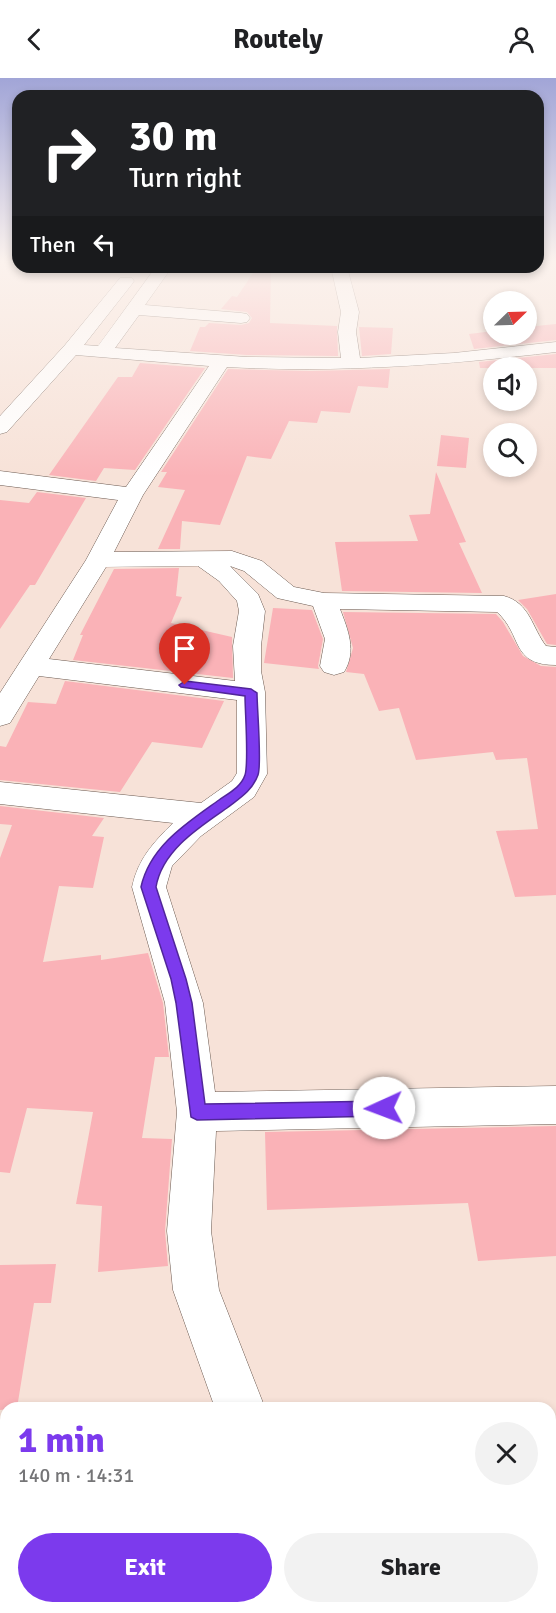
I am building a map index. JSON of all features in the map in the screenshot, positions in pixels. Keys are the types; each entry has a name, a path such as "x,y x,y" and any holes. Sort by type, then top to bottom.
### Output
{"street":[{"path":"0,428 85,333"},
{"path":"103,352 117,333"},
{"path":"347,333 351,364"},
{"path":"71,349 220,363 351,364 467,357 556,347"},
{"path":"0,716 98,560 132,495 220,363"},
{"path":"0,478 132,495"},
{"path":"98,560 215,558 253,566 286,593 324,602 504,604 516,613 525,629 528,642 534,650 543,656 556,656"},
{"path":"215,558 249,599 252,611 247,646 247,671 251,693 252,774 243,789 190,827 159,858 148,887 178,979 210,1112 189,1231 196,1290 238,1402"},
{"path":"324,602 338,639 334,666"},
{"path":"31,666 251,693"},
{"path":"0,793 206,815"},
{"path":"210,1112 556,1105"}],"building":[{"path":"198,333 337,333 338,356 247,355 190,351"},
{"path":"360,333 393,333 391,354 362,356"},
{"path":"483,333 483,345 510,345 474,349 469,334"},
{"path":"537,333 556,333 556,340 537,342"},
{"path":"556,354 556,368 537,368 537,357 527,357"},
{"path":"140,363 205,368 135,470 104,468 96,481 49,475 118,377 132,377"},
{"path":"228,369 310,371 390,369 388,388 358,386 350,413 321,411 317,423 289,421 271,459 247,456 220,525 182,521 180,549 158,549 185,490 158,487 167,472 161,472"},
{"path":"441,435 469,438 466,468 437,466"},
{"path":"436,472 466,542 459,543 482,593 342,591 335,542 418,541 409,515 430,514"},
{"path":"37,492 86,498 35,585 30,585 0,629 0,500 29,503"},
{"path":"179,568 176,596 182,597 171,623 232,637 233,678 73,660 83,635 80,635 114,569"},
{"path":"556,594 556,645 547,644 527,609 518,600"},
{"path":"273,608 312,610 323,639 319,669 264,663"},
{"path":"343,612 496,614 523,656 541,666 556,667 556,895 515,897 496,831 538,829 527,758 496,760 493,752 416,760 399,708 379,711 364,674 346,672 353,648"},
{"path":"65,681 224,701 202,748 152,742 120,792 0,780 0,746 6,747 28,702 56,704"},
{"path":"0,806 104,818 92,836 104,837 93,888 59,886 43,962 101,955 101,960 148,953 163,1003 169,1057 155,1057 142,1138 172,1139 165,1231 168,1266 98,1272 102,1206 76,1204 93,1112 27,1108 10,1173 0,1172 0,858 12,825 0,824"},
{"path":"556,1126 556,1256 478,1261 468,1203 267,1210 265,1132"},
{"path":"56,1264 51,1303 34,1303 18,1402 0,1402 0,1265"}],"route":[{"path":"185,685 251,693 252,714 252,774 243,789 190,827 159,858 148,887 184,1003 197,1112 384,1108"}]}
